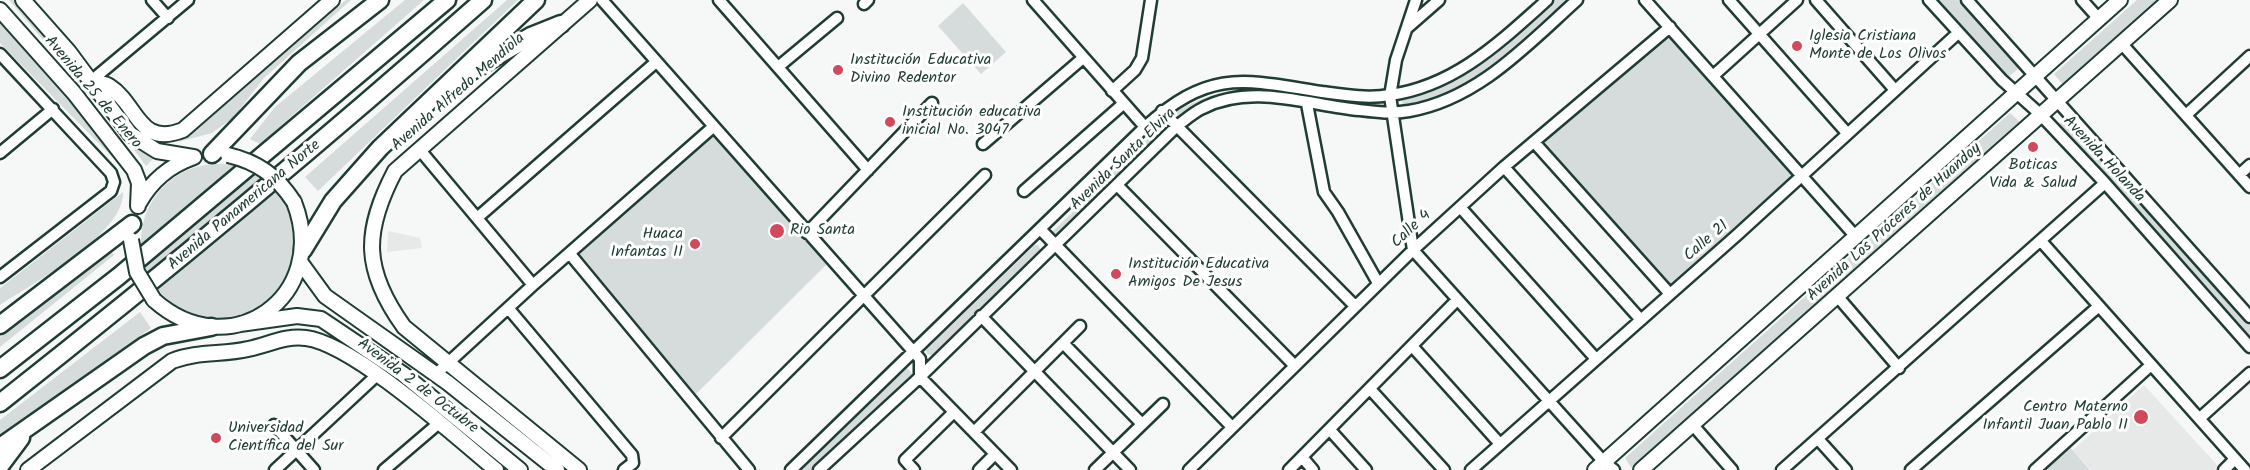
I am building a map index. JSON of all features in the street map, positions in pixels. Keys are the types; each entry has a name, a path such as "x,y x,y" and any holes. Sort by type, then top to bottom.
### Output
{"highway":[{"path":"350,23 362,0"},
{"path":"220,155 299,63 380,0"},
{"name":"Avenida Panamericana Norte","path":"0,369 136,261 447,0"},
{"name":"Avenida Panamericana Norte","path":"0,403 156,280 292,168 483,0"},
{"path":"302,257 333,201 387,141 536,0"},
{"path":"438,91 531,36 561,24"},
{"path":"4,320 132,232"},
{"path":"0,447 144,346 163,336 211,327"},
{"path":"0,466 31,425"}],"main road":[{"name":"Avenida 25 de Enero","path":"23,0 91,81 130,134 157,152 193,158"},
{"name":"Avenida 25 de Enero","path":"91,81 108,85 140,121 162,135 183,130 332,0"},
{"name":"Avenida Alfredo Mendiola","path":"447,364 404,327 389,306 377,280 372,250 372,230 380,201 395,171 590,0"},
{"name":"Avenida Los Próceres de Huandoy","path":"1604,467 2120,0"},
{"name":"Avenida Los Próceres de Huandoy","path":"1641,470 2170,0"},
{"name":"Avenida 25 de Enero","path":"0,10 74,93 134,170 139,183 138,206"},
{"path":"220,155 260,166 273,175 294,202 303,233 302,257 289,290 268,311 240,324 211,327 180,319 154,300 137,272 132,232 138,206 160,176 193,158 220,155"},
{"name":"Avenida 2 de Octubre","path":"302,257 325,296 436,374 557,470"},
{"name":"Avenida 2 de Octubre","path":"240,324 297,316 321,319 396,370 520,470"},
{"name":"Avenida 2 de Octubre","path":"28,470 172,361 186,356 248,350 290,338 307,338 333,346 382,379 496,470"},
{"path":"447,364 579,470"},
{"path":"382,379 396,370"}],"street":[{"path":"152,0 168,18"},
{"path":"91,81 188,0"},
{"path":"602,0 920,359 920,377 1011,470"},
{"path":"1033,0 1144,127"},
{"path":"1112,91 1142,58 1150,5 1141,0"},
{"path":"1416,0 1404,30 1390,81 1392,114 1413,250 1549,401 1604,467"},
{"path":"1404,30 1439,0"},
{"name":"Avenida Santa Elvira","path":"790,470 1162,111 1197,91 1241,81 1260,81 1337,94 1390,96 1426,86 1467,67 1488,53 1547,0"},
{"name":"Avenida Santa Elvira","path":"819,470 1057,246 1177,126 1202,108 1231,98 1256,96 1392,114 1425,107 1456,96 1479,84 1502,67 1577,0"},
{"path":"1645,0 1857,238"},
{"path":"1729,0 1847,133"},
{"path":"1713,76 1797,0"},
{"path":"1816,0 1895,90"},
{"name":"Avenida Holanda","path":"1929,0 1958,33 2040,114 2105,183 2250,347"},
{"name":"Avenida Holanda","path":"1967,0 2057,98 2250,317"},
{"path":"2082,0 2099,19"},
{"path":"720,1 868,170"},
{"path":"778,67 837,18"},
{"name":"Calle 4","path":"1189,470 1354,305 1413,250 1504,167 1670,27"},
{"name":"Calle 21","path":"1471,470 1670,294 1958,33"},
{"path":"2122,44 2250,187"},
{"path":"0,54 111,173 114,182 111,191 0,277"},
{"path":"2186,115 2250,56"},
{"path":"983,144 1083,58"},
{"path":"477,218 656,62"},
{"path":"807,233 932,103"},
{"path":"1024,191 1123,104"},
{"path":"1307,104 1324,192 1338,212 1378,283"},
{"path":"0,153 53,109"},
{"path":"1162,111 1354,305"},
{"path":"436,374 533,285 713,127"},
{"path":"1534,142 1670,294"},
{"path":"420,150 533,285"},
{"path":"2239,175 2250,165"},
{"path":"1504,167 1641,320"},
{"path":"721,438 986,175"},
{"path":"1782,470 2105,183"},
{"path":"1118,186 1294,365"},
{"path":"1460,207 1596,359"},
{"path":"1041,230 1232,427"},
{"path":"2041,241 2245,470"},
{"path":"570,254 749,470"},
{"path":"1838,297 1899,368"},
{"path":"1289,470 1371,390 1457,300"},
{"path":"1911,470 2099,306"},
{"path":"509,309 632,455 633,463 624,470"},
{"path":"981,316 1130,470"},
{"path":"974,432 1080,326"},
{"path":"1063,343 1142,424"},
{"path":"1412,346 1500,444"},
{"path":"2035,470 2151,365"},
{"path":"2200,418 2250,373"},
{"path":"274,470 382,379"},
{"path":"1371,390 1444,470"},
{"path":"1095,470 1162,405"},
{"path":"914,470 904,460 954,412"},
{"path":"384,470 438,423"},
{"path":"1692,424 1732,470"},
{"path":"274,425 314,470"},
{"path":"1330,430 1366,470"},
{"path":"1818,439 1846,470"},
{"path":"979,470 995,454"},
{"path":"1302,457 1313,470"},
{"path":"2224,470 2235,459"}],"shaded area":[{"path":"9,0 21,0 156,156 146,166 115,124"},
{"path":"346,0 351,0 264,78 233,118 212,133 178,142 208,120 270,60"},
{"path":"405,0 424,0 260,144 250,139 275,107"},
{"path":"507,0 518,0 318,191 305,177"},
{"path":"1556,0 1571,0 1515,50 1475,79 1430,100 1405,106 1402,103 1402,100 1425,94 1467,74 1486,61"},
{"path":"1935,0 1958,0 2019,68 2006,79"},
{"path":"2137,0 2162,0 2065,87 2054,74"},
{"path":"963,3 1006,52 981,74 938,26"},
{"path":"0,14 32,50 109,148 113,158 0,43"},
{"path":"1666,33 1797,176 1670,289 1539,145"},
{"path":"1243,88 1278,91 1347,103 1382,103 1384,108 1253,92 1180,120 1175,117 1177,111 1201,100"},
{"path":"2010,113 2023,125 1638,470 1633,470 1625,458"},
{"path":"2066,118 2250,326 2250,343 2057,126"},
{"path":"1157,130 1162,134 1056,238 1050,234"},
{"path":"712,135 827,264 694,396 578,254"},
{"path":"218,164 233,165 248,170 273,186 289,211 294,226 294,256 289,271 273,296 248,312 233,317 218,318 203,317 188,312 163,296 147,271 142,256 141,241 142,226 147,211 163,186 188,170 203,165"},
{"path":"123,192 120,208 93,241 54,271 0,305 0,288"},
{"path":"388,231 420,238 422,248 387,252"},
{"path":"1035,245 1038,245 1042,252 935,356 927,354 926,350"},
{"path":"110,250 114,255 0,347 0,337"},
{"path":"140,312 151,328 0,436 0,420"},
{"path":"907,368 914,376 815,470 800,470"},
{"name":"Centro Materno Infantil Juan Pablo II","path":"2144,385 2218,466 2214,470 2091,470 2073,450"},
{"path":"2070,447 2090,470 2044,470"}],"place":[{"name":"Iglesia Cristiana Monte de Los Olivos","path":"1797,46"},
{"name":"Institución Educativa Divino Redentor","path":"838,70"},
{"name":"Institución educativa inicial No. 3047","path":"890,122"},
{"name":"Boticas Vida & Salud","path":"2033,147"},
{"name":"Rio Santa","path":"777,231"},
{"name":"Huaca Infantas II","path":"695,244"},
{"name":"Institución Educativa Amigos De Jesus","path":"1116,274"},
{"name":"Centro Materno Infantil Juan Pablo II","path":"2141,417"},
{"name":"Universidad Científica del Sur","path":"216,438"}]}
